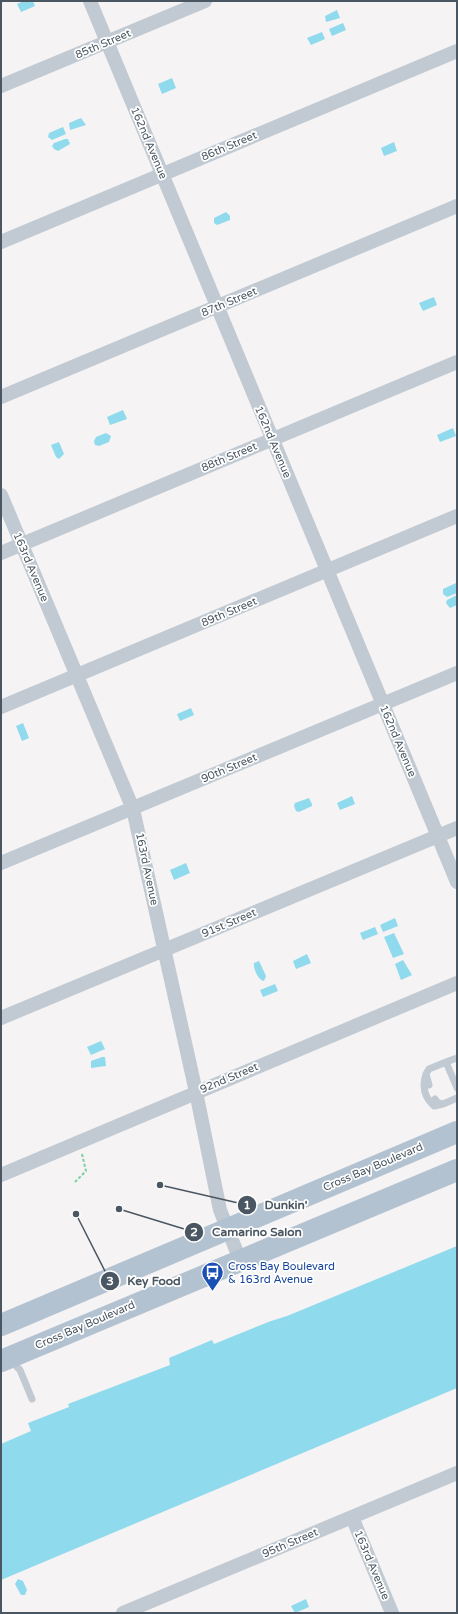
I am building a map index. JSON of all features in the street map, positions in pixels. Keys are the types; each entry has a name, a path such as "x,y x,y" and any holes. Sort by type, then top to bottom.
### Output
{"main road":[{"name":"Cross Bay Boulevard","path":"1,1325 226,1228 457,1132"},
{"name":"Cross Bay Boulevard","path":"5,1359 457,1170"}],"street":[{"name":"162nd Avenue","path":"90,1 457,882"},
{"name":"85th Street","path":"1,86 205,1"},
{"name":"86th Street","path":"1,242 457,51"},
{"name":"87th Street","path":"1,397 457,206"},
{"name":"88th Street","path":"1,553 457,362"},
{"name":"163rd Avenue","path":"1,495 133,809 196,1092 220,1210 240,1260"},
{"name":"89th Street","path":"1,707 457,516"},
{"name":"90th Street","path":"1,864 457,672"},
{"name":"91st Street","path":"1,1018 457,828"},
{"name":"92nd Street","path":"1,1175 457,983"},
{"name":"95th Street","path":"123,1613 457,1473"},
{"name":"163rd Avenue","path":"352,1517 392,1613"}],"lane":[{"path":"457,1058 429,1069 423,1083 424,1090 429,1101 434,1106 457,1098"},
{"path":"446,1062 457,1088"},
{"path":"426,1074 429,1085"},
{"path":"435,1099 438,1103 443,1104"},
{"path":"5,1359 20,1370 32,1399"}],"path":[{"path":"75,1182 86,1171 82,1154"}],"water":[{"path":"24,1 33,1 35,6 21,12 17,4"},
{"path":"337,10 340,18 326,22 325,16"},
{"path":"343,23 346,30 332,36 329,29"},
{"path":"322,32 325,39 311,45 307,38"},
{"path":"172,78 176,88 162,94 158,84"},
{"path":"81,118 86,125 70,130 69,123"},
{"path":"63,127 66,134 52,140 48,137 49,133"},
{"path":"68,139 70,144 58,151 54,149 52,146 54,143"},
{"path":"394,142 397,151 384,156 381,148"},
{"path":"226,212 230,216 230,220 217,225 214,223 214,218"},
{"path":"434,297 437,305 423,311 419,303"},
{"path":"123,410 127,419 110,425 107,417"},
{"path":"453,428 456,436 440,442 437,435"},
{"path":"106,433 111,436 109,442 99,446 95,445 94,441 96,437"},
{"path":"59,442 64,454 59,459 56,457 51,445"},
{"path":"456,583 457,593 447,597 443,594 443,589"},
{"path":"457,595 457,605 450,608 446,603 447,600"},
{"path":"191,708 194,715 180,721 177,714"},
{"path":"23,723 29,738 22,741 16,726"},
{"path":"352,796 355,804 340,810 337,803"},
{"path":"309,798 312,806 299,812 296,811 294,806 295,803"},
{"path":"186,863 190,873 174,880 170,870"},
{"path":"395,918 398,926 383,932 380,925"},
{"path":"375,927 378,934 363,940 360,933"},
{"path":"394,933 404,954 393,958 384,937"},
{"path":"307,954 311,963 296,969 293,961"},
{"path":"403,960 412,975 401,980 395,964"},
{"path":"259,961 266,976 264,981 256,974 254,968 254,963"},
{"path":"275,984 278,991 263,997 260,990"},
{"path":"101,1041 105,1049 91,1055 87,1047"},
{"path":"105,1057 106,1066 91,1068 91,1061"},
{"path":"457,1246 457,1388 1,1580 1,1444 31,1431 28,1423 69,1407 68,1404 170,1365 169,1358 212,1340 214,1344 287,1316"},
{"path":"18,1579 23,1581 27,1590 25,1595 21,1595 15,1584"},
{"path":"306,1599 309,1607 295,1613 291,1606"}],"place":[{"name":"Dunkin'","path":"160,1185"},
{"name":"Camarino Salon","path":"119,1209"},
{"name":"Key Food","path":"76,1214"},
{"name":"Cross Bay Boulevard & 163rd Avenue","path":"212,1292"}]}
